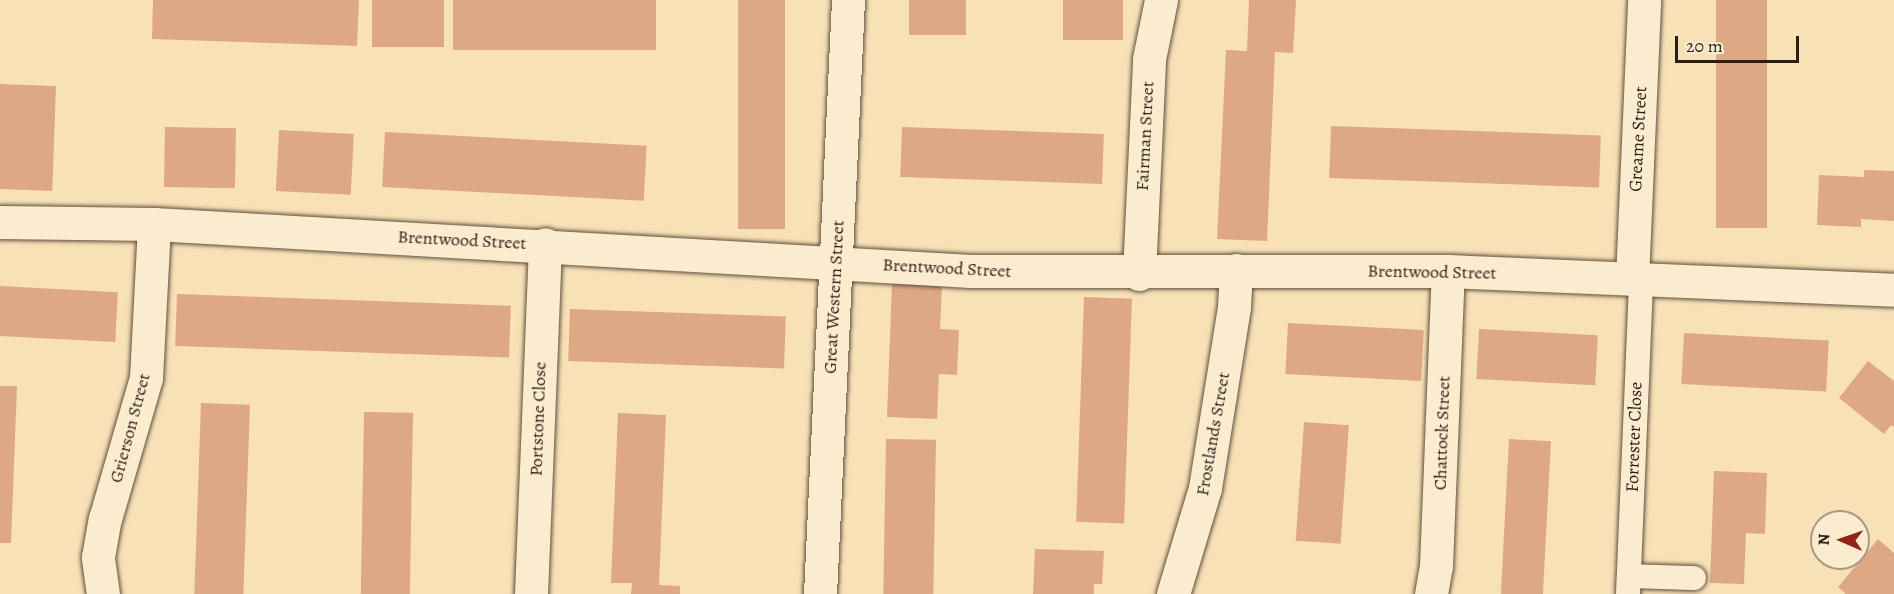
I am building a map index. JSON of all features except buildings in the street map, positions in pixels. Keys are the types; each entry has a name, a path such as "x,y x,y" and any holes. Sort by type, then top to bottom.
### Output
{"street":[{"name":"Great Western Street","path":"820,594 848,0"},
{"name":"Fairman Street","path":"1139,274 1149,59 1161,0"},
{"name":"Greame Street","path":"1636,279 1644,0"},
{"name":"Brentwood Street","path":"0,222 154,224 545,244 970,271 1139,274 1236,270 1448,271 1894,290"},
{"name":"Grierson Street","path":"104,594 99,557 105,519 146,378 154,224"},
{"name":"Portstone Close","path":"531,594 545,244"},
{"name":"Frostlands Street","path":"1173,594 1205,488 1234,307 1236,270"},
{"name":"Chattock Street","path":"1431,594 1436,566 1448,271"}],"lane":[{"name":"Forrester Close","path":"1629,585 1636,279"},
{"path":"1629,585 1694,578"}]}
